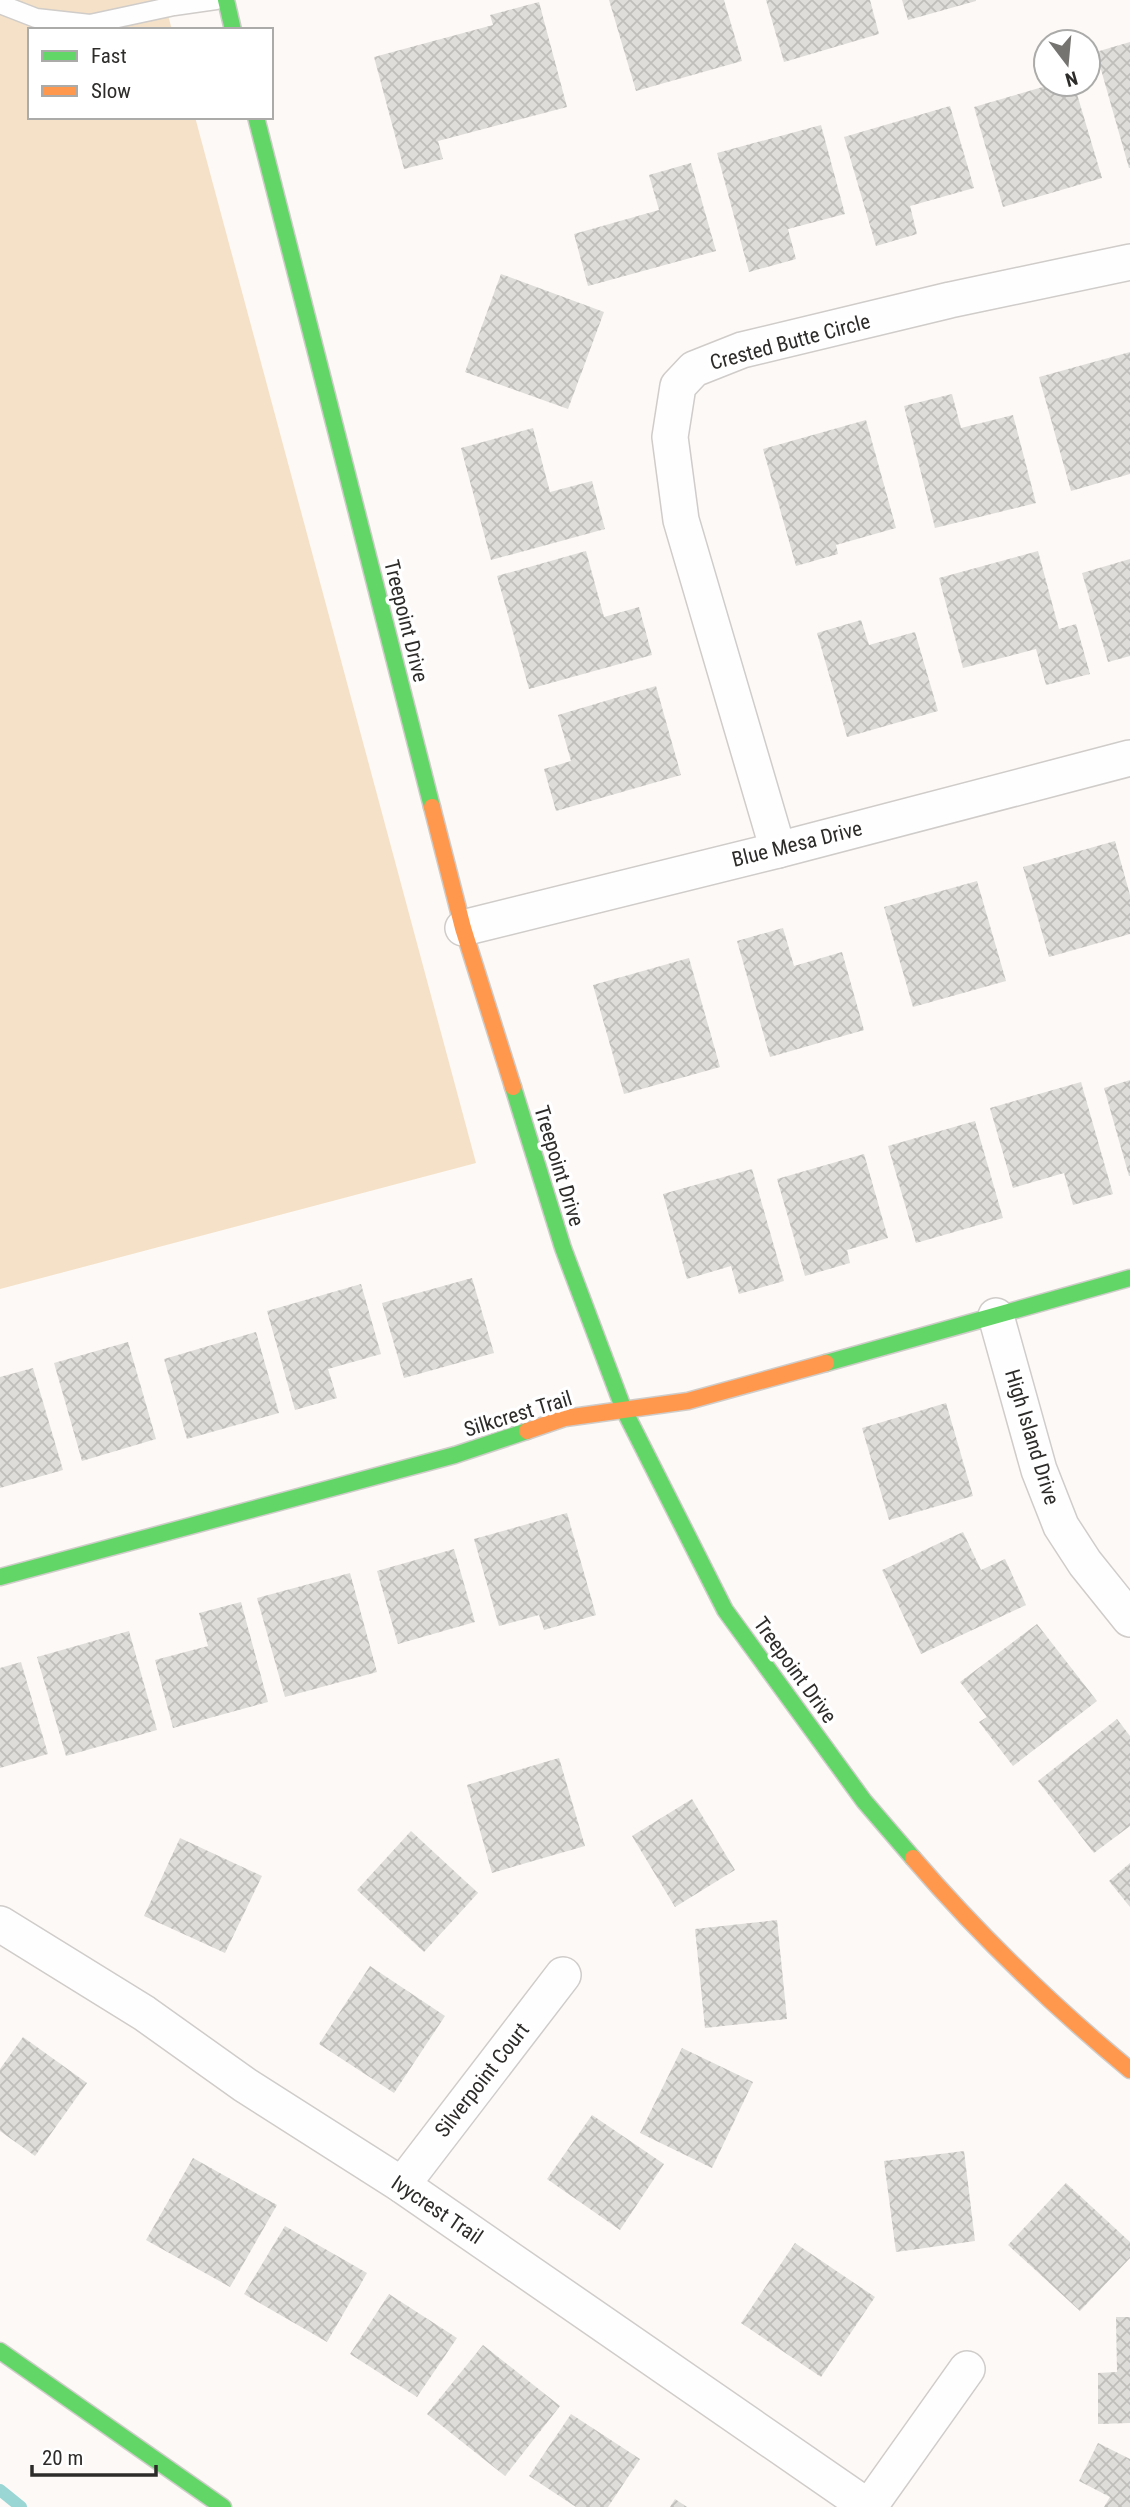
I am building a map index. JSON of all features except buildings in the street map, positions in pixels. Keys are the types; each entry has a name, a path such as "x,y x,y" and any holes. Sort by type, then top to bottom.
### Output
{"street":[{"path":"226,0 233,28"},
{"name":"Treepoint Drive","path":"257,119 463,928 563,1248 624,1410 725,1610 864,1801 989,1941 1076,2025 1130,2070"},
{"name":"Crested Butte Circle","path":"778,850 681,520 670,437 678,386 694,369 742,350 950,300 1130,262"},
{"name":"Blue Mesa Drive","path":"463,928 778,850 1130,758"},
{"name":"Silkcrest Trail","path":"0,1577 455,1455 565,1418 688,1401 1130,1278"},
{"name":"High Island Drive","path":"996,1316 1039,1470 1061,1526 1085,1563 1130,1619"},
{"name":"Ivycrest Trail","path":"0,1924 144,2014 245,2085 402,2185 869,2507"},
{"name":"Silverpoint Court","path":"402,2185 563,1975"},
{"path":"0,2351 223,2507"},
{"path":"869,2507 967,2369"}],"lane":[{"path":"0,4 36,18 90,24 216,0"}],"shaded area":[{"path":"0,0 164,0 171,28 28,28 28,119 196,119 476,1163 0,1289"}],"waterway":[{"path":"0,2490 21,2507"}],"traffic: fast":[{"path":"226,0 233,28"},
{"path":"257,119 432,807"},
{"path":"513,1087 563,1248 624,1410 725,1610 864,1801 913,1858"},
{"path":"826,1363 1130,1278"},
{"path":"0,1577 455,1455 527,1431"},
{"path":"0,2351 223,2507"}],"traffic: slow":[{"path":"432,807 463,928 513,1087"},
{"path":"527,1431 565,1418 688,1401 826,1363"},
{"path":"913,1858 1017,1968 1130,2070"}]}
